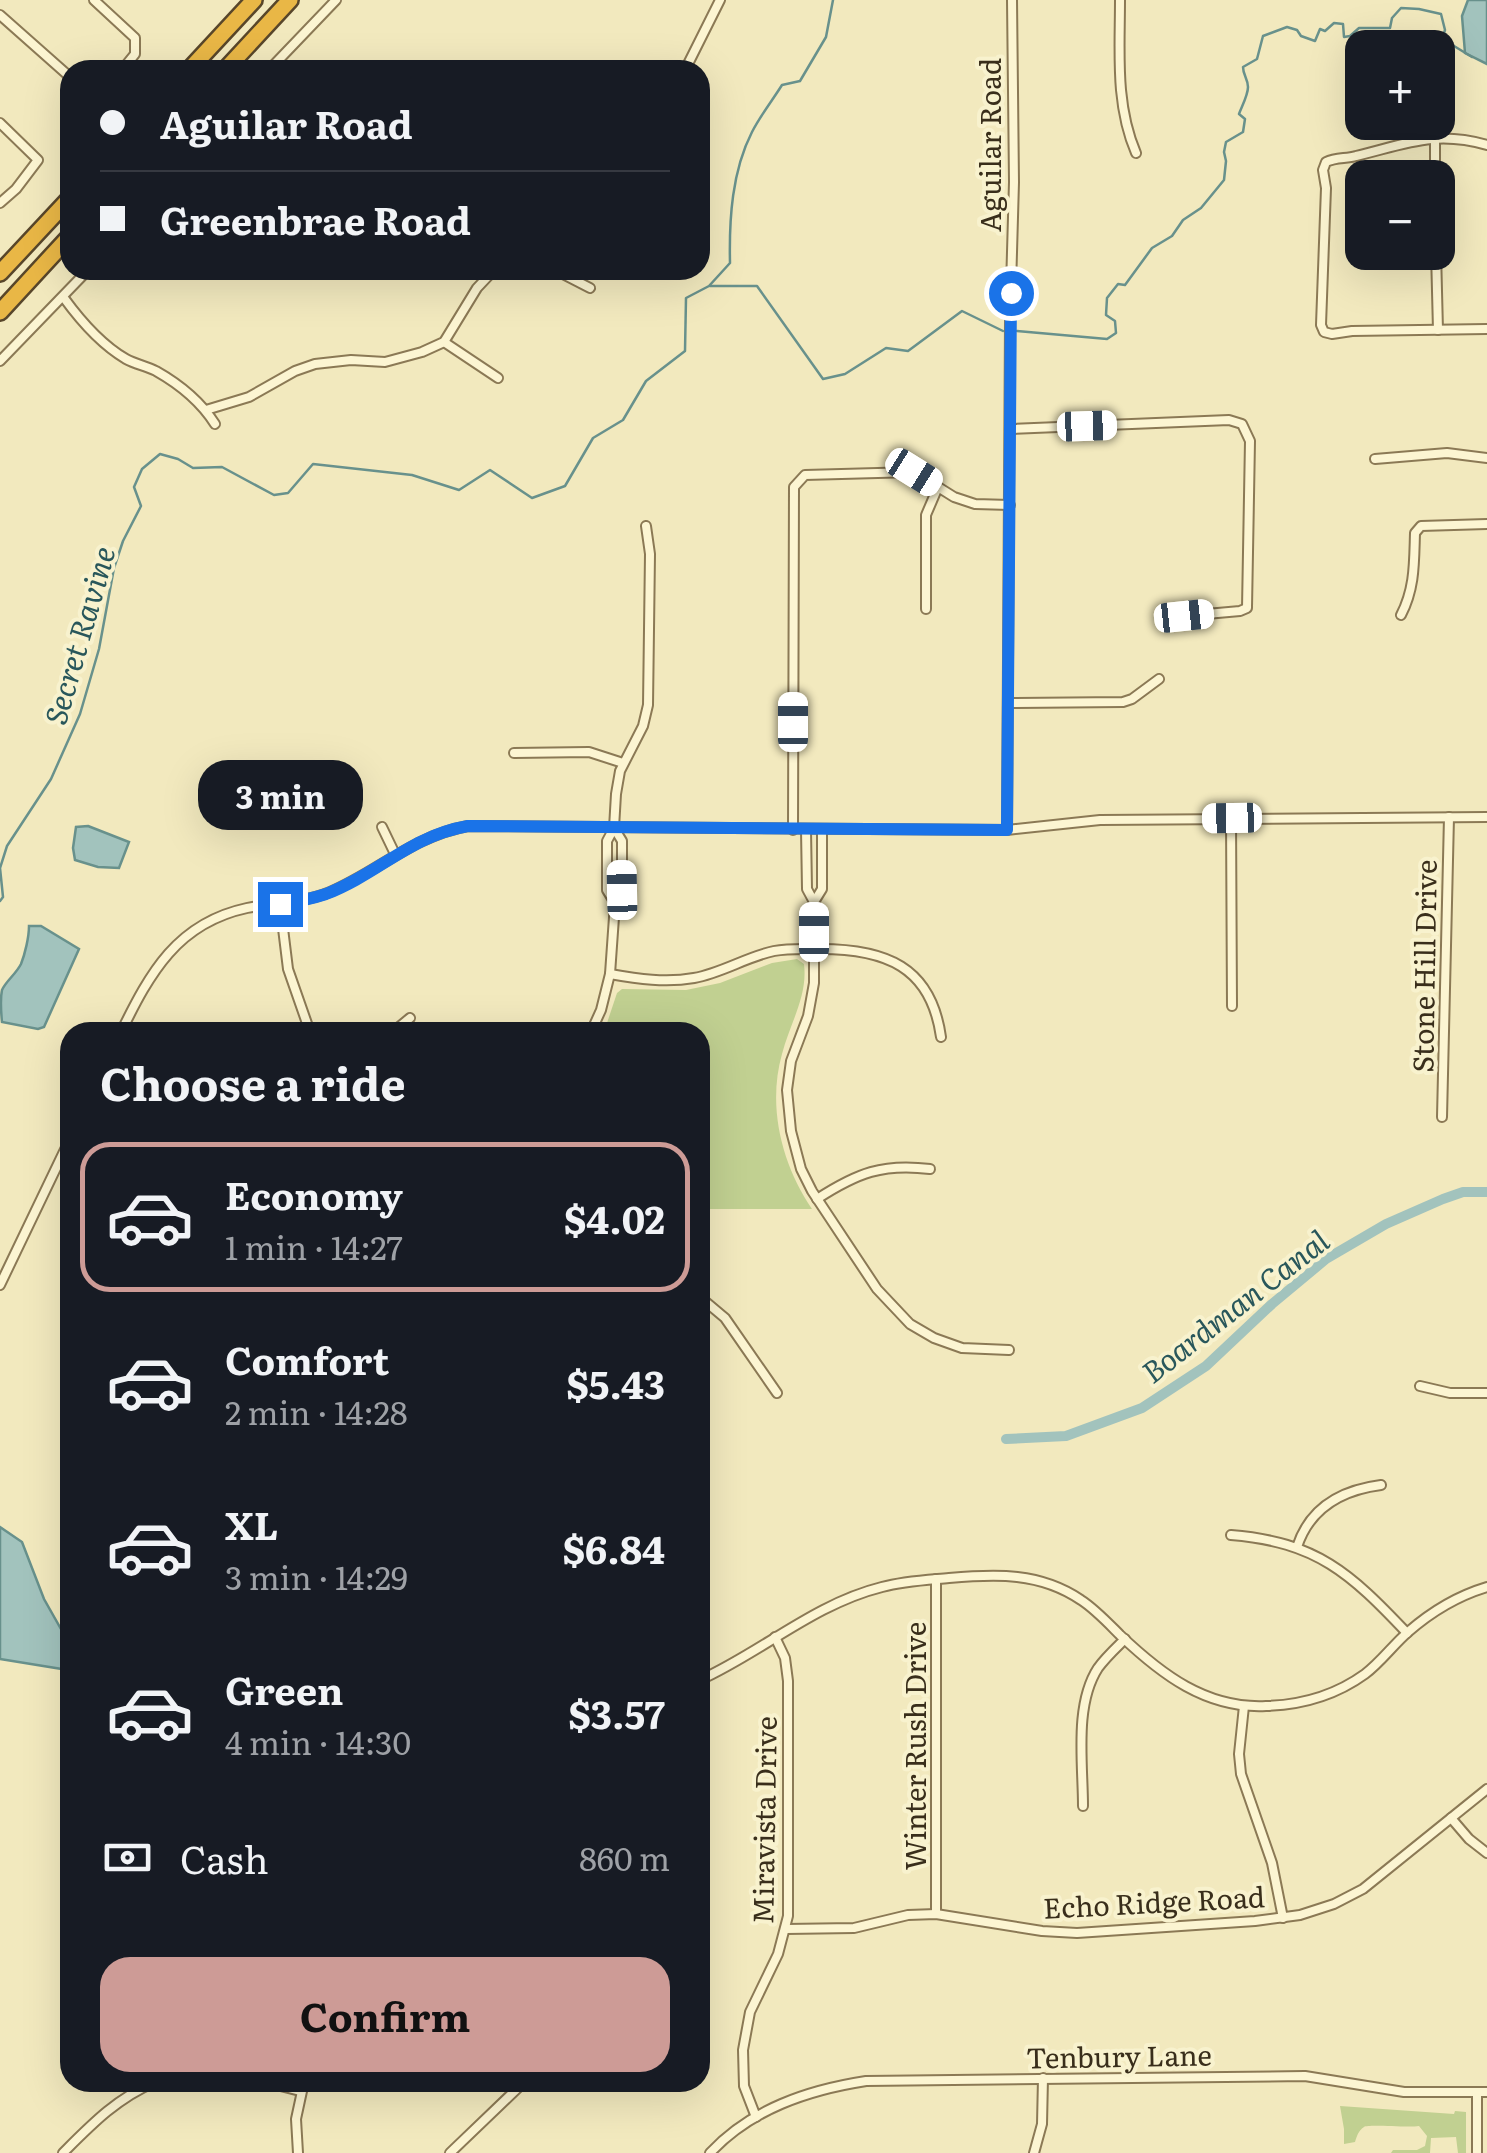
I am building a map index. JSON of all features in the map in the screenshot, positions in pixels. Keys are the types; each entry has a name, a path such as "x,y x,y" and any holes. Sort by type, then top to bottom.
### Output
{"highway":[{"path":"198,60 254,0"},
{"path":"234,60 290,0"},
{"path":"0,273 60,209"},
{"path":"0,312 60,247"}],"street":[{"path":"94,0 136,38 135,54 130,60"},
{"path":"279,60 336,0"},
{"path":"690,60 720,0"},
{"name":"Aguilar Road","path":"1007,830 1014,182 1012,0"},
{"path":"1120,0 1121,103 1136,153"},
{"path":"0,16 60,68"},
{"path":"0,123 38,160 16,190 0,203"},
{"path":"1455,138 1487,145"},
{"path":"1420,140 1326,162 1324,332 1487,329"},
{"path":"1436,270 1438,330"},
{"path":"0,361 79,280"},
{"path":"206,410 249,397 316,364 386,362 444,342 485,280"},
{"path":"574,280 590,288"},
{"path":"64,298 106,344 127,360 180,387 206,410 215,424"},
{"path":"444,342 498,378"},
{"path":"1011,429 1229,420 1242,424 1250,441 1247,608 1184,616"},
{"path":"1375,459 1447,453 1487,458"},
{"path":"793,830 794,487 805,475 914,472 954,497 975,504 1010,505"},
{"path":"926,610 926,515 938,487"},
{"path":"1402,616 1414,581 1415,533 1421,526 1487,524"},
{"path":"614,903 607,890 607,841 614,828 623,763 640,733 648,704 650,554 646,526"},
{"path":"1008,704 1123,702 1159,679"},
{"path":"514,753 589,752 623,763"},
{"name":"Stone Hill Drive","path":"1442,1117 1449,817"},
{"path":"127,1022 153,971 186,937 207,923 230,913 327,893 431,836 468,826 1007,830 1084,821 1487,817"},
{"path":"1232,818 1232,1006"},
{"path":"382,827 395,854"},
{"path":"595,1022 610,974 614,903 622,890 622,841 614,828"},
{"path":"806,830 807,888 814,902 812,999 791,1060 787,1090 795,1152 806,1181 878,1290 910,1324 962,1348 1010,1350"},
{"path":"814,902 822,888 822,830"},
{"path":"280,904 288,969 307,1022"},
{"path":"610,974 650,980 691,978 774,952 845,949 872,953 905,969 926,991 941,1037"},
{"path":"405,1022 410,1018"},
{"path":"0,1285 60,1160"},
{"path":"817,1199 850,1178 869,1172 896,1166 930,1170"},
{"path":"710,1305 726,1318 777,1393"},
{"path":"1420,1386 1450,1393 1487,1392"},
{"path":"1297,1547 1310,1520 1332,1500 1355,1489 1381,1485"},
{"path":"1232,1535 1297,1547 1342,1570 1407,1633"},
{"path":"710,1674 844,1599 881,1587 1006,1575 1038,1580 1081,1600 1182,1685 1244,1706 1280,1706 1336,1692 1364,1674 1445,1604 1487,1588"},
{"name":"Winter Rush Drive","path":"936,1579 936,1914"},
{"name":"Miravista Drive","path":"756,2117 744,2086 744,2038 750,2012 786,1929 789,1889 788,1681 785,1658 774,1637"},
{"path":"1083,1806 1084,1703 1098,1670 1125,1639"},
{"path":"1244,1706 1241,1774 1272,1863 1283,1918"},
{"name":"Echo Ridge Road","path":"786,1929 854,1928 908,1915 936,1914 1058,1933 1283,1918 1315,1910 1363,1889 1487,1789"},
{"path":"1451,1818 1487,1853"},
{"name":"Tenbury Lane","path":"710,2153 756,2117 806,2094 866,2081 1305,2076 1404,2092 1482,2092"},
{"path":"1034,2153 1042,2124 1043,2078"},
{"path":"63,2153 123,2098 135,2092"},
{"path":"298,2153 296,2119 301,2092"},
{"path":"450,2153 514,2092"},
{"path":"1477,2153 1482,2092"}],"green space":[{"path":"797,959 804,964 803,987 782,1054 776,1094 785,1155 812,1209 710,1209 710,1022 607,1022 622,989 686,990 720,983 772,963"},
{"path":"1340,2106 1466,2112 1466,2153 1458,2153 1456,2137 1431,2138 1430,2153 1391,2153 1425,2146 1427,2136 1419,2126 1367,2126 1360,2130 1355,2142 1344,2144"}],"water":[{"path":"1468,0 1487,0 1487,64 1465,53 1462,16"},
{"path":"88,826 129,842 119,868 75,860 76,827"},
{"path":"29,926 41,926 79,949 44,1027 38,1029 2,1022 2,990 21,964"},
{"path":"0,1527 22,1542 44,1599 60,1627 60,1669 0,1659"}],"waterway":[{"name":"Secret Ravine","path":"0,901 0,868 7,846 51,779 80,714 99,649 114,568 141,506 134,487 142,469 160,454 193,468 222,467 274,495 288,493 313,464 412,475 459,490 490,470 532,498 565,486 593,438 623,420 646,381 685,351 686,298 709,286 730,263 733,196 745,147 782,85 800,81 826,37 833,0"},
{"path":"1017,331 1107,339 1116,333 1115,321 1106,315 1107,298 1118,284 1125,285 1152,248 1172,236 1224,180 1226,142 1243,132 1245,119 1239,114 1248,87 1243,67 1257,59 1263,36 1287,27 1315,41 1320,29 1325,31 1334,23 1343,24 1344,37 1350,36 1359,28 1390,28 1392,18 1401,8 1419,9 1441,14 1443,36 1472,57"},
{"path":"710,286 757,286 823,379 845,374 886,348 908,351 962,311 1003,331"},
{"name":"Boardman Canal","path":"1006,1439 1066,1436 1142,1408 1206,1366 1326,1259 1386,1224 1443,1199 1463,1192 1487,1192"}],"route":[{"path":"280,904 327,893 414,844 468,826 1007,830 1011,293"}]}
